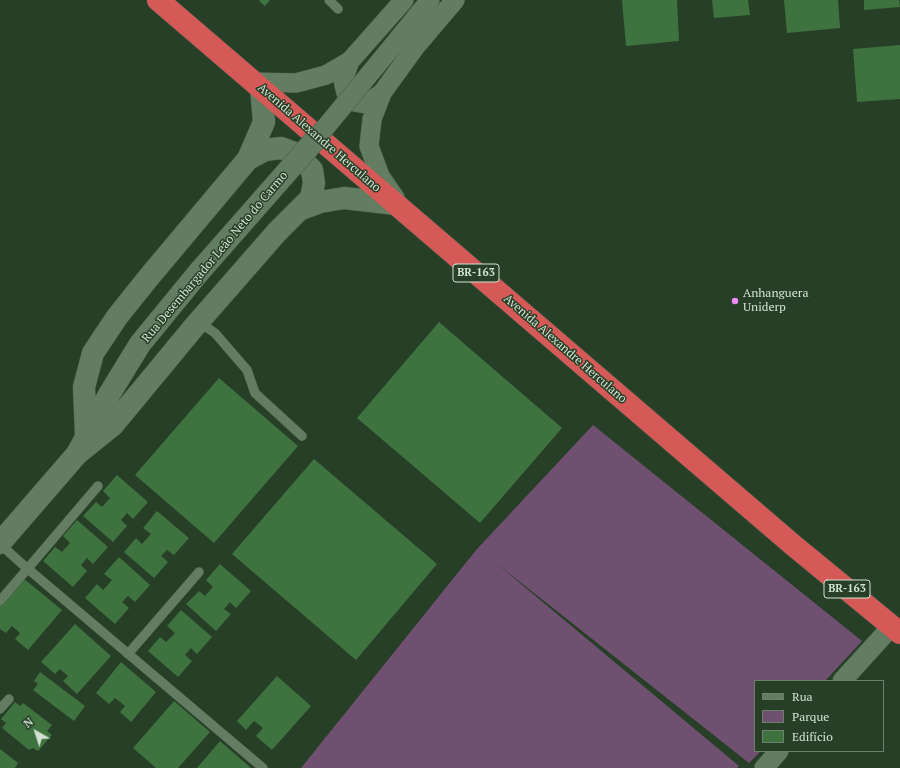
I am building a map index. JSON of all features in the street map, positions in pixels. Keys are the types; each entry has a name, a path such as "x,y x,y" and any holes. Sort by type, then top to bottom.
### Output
{"highway":[{"name":"Avenida Alexandre Herculano","path":"158,0 787,540 896,629"}],"main road":[{"path":"81,445 84,387 93,353 117,317 144,282 248,159 264,122 258,85"},
{"name":"Rua Desembargador Leão Neto do Carmo","path":"0,543 81,445 140,344 199,272 315,140"},
{"path":"81,445 113,425 277,232 311,198 314,183 312,170 295,152 281,148 265,150 248,159"},
{"path":"299,210 320,202 344,198 400,207"}],"street":[{"path":"382,93 366,104 354,102 346,93 342,80 350,62 404,0"},
{"name":"Rua Desembargador Leão Neto do Carmo","path":"315,140 430,0"},
{"path":"400,207 380,176 369,146 372,119 382,93 416,46 455,0"},
{"path":"258,85 296,83 326,75 350,62"},
{"path":"843,680 896,629"},
{"path":"764,768 778,752"}],"lane":[{"path":"329,0 338,8"},
{"path":"199,322 215,333 247,370 254,393 302,436"},
{"path":"0,601 98,486"},
{"path":"0,543 263,768"},
{"path":"128,654 199,572"},
{"path":"0,709 9,698"}],"green space":[{"path":"593,425 862,641 826,680 754,680 754,752 760,752 749,763 496,563 739,766 737,768 301,768 477,549"}],"building":[{"path":"270,0 265,6 259,1"},
{"path":"622,0 677,0 679,41 626,46"},
{"path":"712,0 748,0 750,15 714,18"},
{"path":"784,0 838,0 840,28 787,33"},
{"path":"864,0 899,0 900,7 864,10"},
{"path":"900,45 900,99 857,102 853,49"},
{"path":"439,322 562,428 480,523 357,418"},
{"path":"219,378 298,446 214,543 135,475"},
{"path":"314,459 437,564 356,660 232,554"},
{"path":"117,475 148,502 133,519 127,513 121,520 127,526 113,542 83,516 96,502 102,507 110,498 103,491"},
{"path":"157,511 189,538 174,555 167,550 161,556 168,562 154,578 124,552 136,538 142,544 151,534 143,528"},
{"path":"77,520 108,547 93,564 87,558 81,565 87,571 73,587 43,561 55,547 62,552 70,543 63,536"},
{"path":"119,557 150,585 135,602 128,596 122,602 129,608 115,624 85,598 97,584 103,590 112,580 104,574"},
{"path":"220,564 251,591 236,608 230,602 224,609 231,614 216,631 186,604 199,591 205,596 213,587 206,580"},
{"path":"23,578 62,610 28,650 15,639 20,633 12,626 6,633 0,629 0,605"},
{"path":"181,610 212,637 197,654 191,648 185,655 192,661 178,677 148,651 160,637 166,642 175,633 167,626"},
{"path":"75,624 111,656 77,694 63,681 68,676 60,669 55,674 41,662"},
{"path":"121,662 156,692 131,722 120,712 125,706 115,698 109,704 96,693"},
{"path":"40,672 85,706 74,721 33,690 38,684 34,681"},
{"path":"277,676 311,706 272,750 256,736 263,728 254,721 246,730 237,721"},
{"path":"174,701 210,732 178,768 156,768 133,748"},
{"path":"15,702 20,706 23,703 52,725 47,731 52,735 38,751 33,748 29,750 2,728 6,723 1,719"},
{"path":"220,741 251,768 197,768"},
{"path":"0,749 18,763 15,768 0,768"}],"place":[{"name":"Anhanguera Uniderp","path":"735,301"}]}
